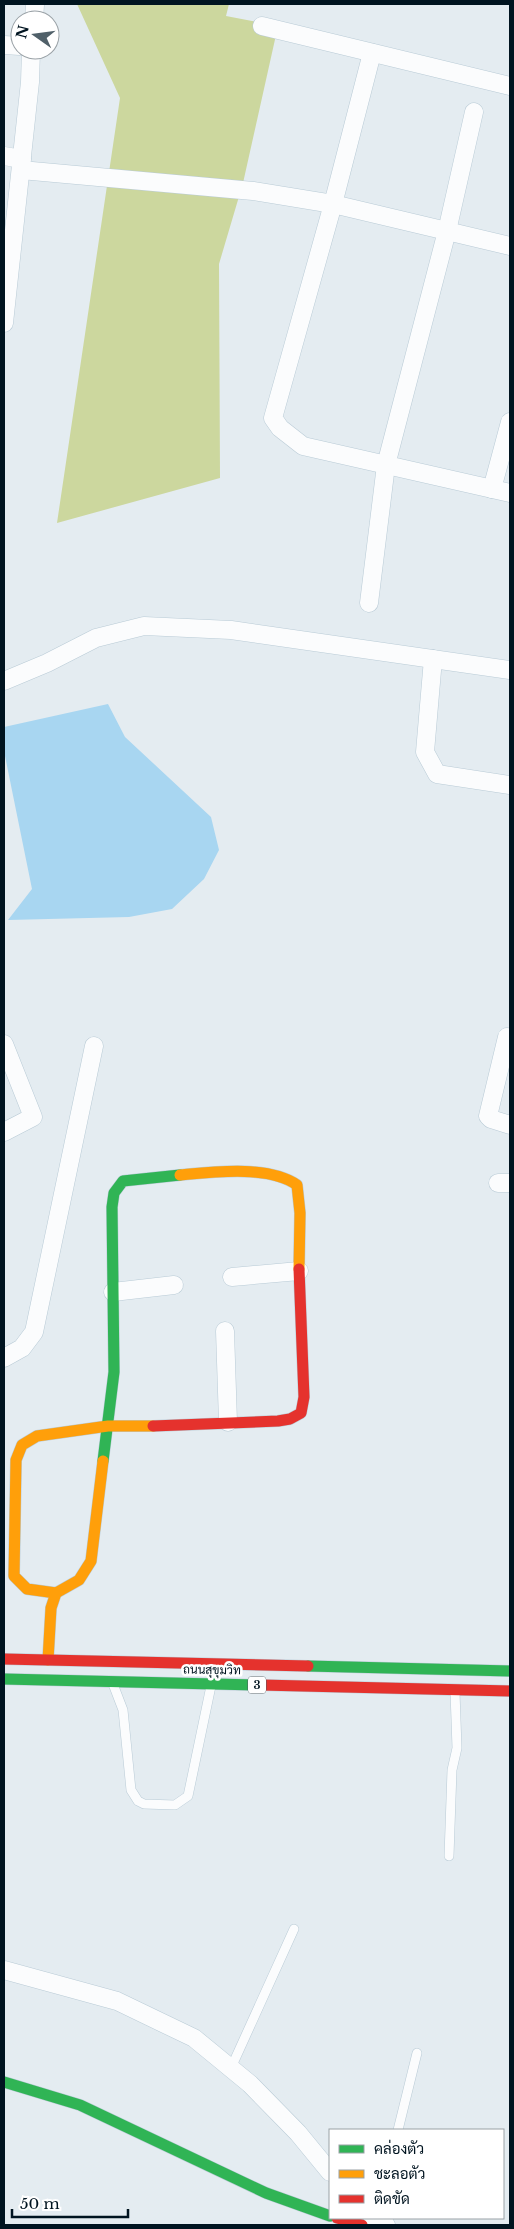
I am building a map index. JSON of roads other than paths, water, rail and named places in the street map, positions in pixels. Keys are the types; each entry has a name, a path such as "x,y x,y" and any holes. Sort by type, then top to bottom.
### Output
{"street":[{"path":"262,26 510,86"},
{"path":"372,53 333,204 273,418 280,428 303,446 510,493"},
{"path":"4,323 10,205 21,165 31,60"},
{"path":"369,602 386,465 447,231 474,112"},
{"path":"4,156 21,165 253,191 333,204 510,246"},
{"path":"492,489 510,422"},
{"path":"4,681 47,663 96,638 144,626 231,630 510,670"},
{"path":"433,659 425,752 437,774 510,785"},
{"path":"507,1037 488,1116 491,1119 510,1125"},
{"path":"4,1044 33,1117 4,1132"},
{"path":"4,1358 22,1348 34,1332 94,1046"},
{"path":"113,1292 112,1207 114,1193 123,1181 215,1171 266,1174 291,1178 297,1185 300,1198 299,1272 304,1397 301,1413 290,1420 166,1426 108,1426 27,1439 19,1447 16,1460 14,1576 20,1585 35,1592 56,1593 79,1580 91,1561 108,1426 114,1372 113,1292"},
{"path":"232,1277 299,1272"},
{"path":"113,1292 174,1284"},
{"path":"225,1331 228,1422"},
{"path":"48,1660 51,1608 56,1593"},
{"name":"ถนนสุขุมวิท","path":"4,1659 510,1671"},
{"name":"ถนนสุขุมวิท","path":"4,1679 510,1691"},
{"path":"4,1970 117,2001 194,2038 231,2068 298,2133 329,2171"},
{"path":"4,2082 79,2105 216,2170 306,2209 329,2216"},
{"path":"340,2219 362,2225"},
{"path":"375,2219 386,2225"}],"lane":[{"path":"112,1682 123,1710 131,1790 138,1801 144,1804 175,1805 188,1796 211,1684"},
{"path":"449,1856 452,1770 456,1748 455,1689"},
{"path":"231,2068 294,1929"},
{"path":"398,2129 417,2053"}],"water":[{"path":"108,704 125,737 211,817 219,850 204,879 172,909 129,917 8,920 32,889 4,751 4,727"}]}
